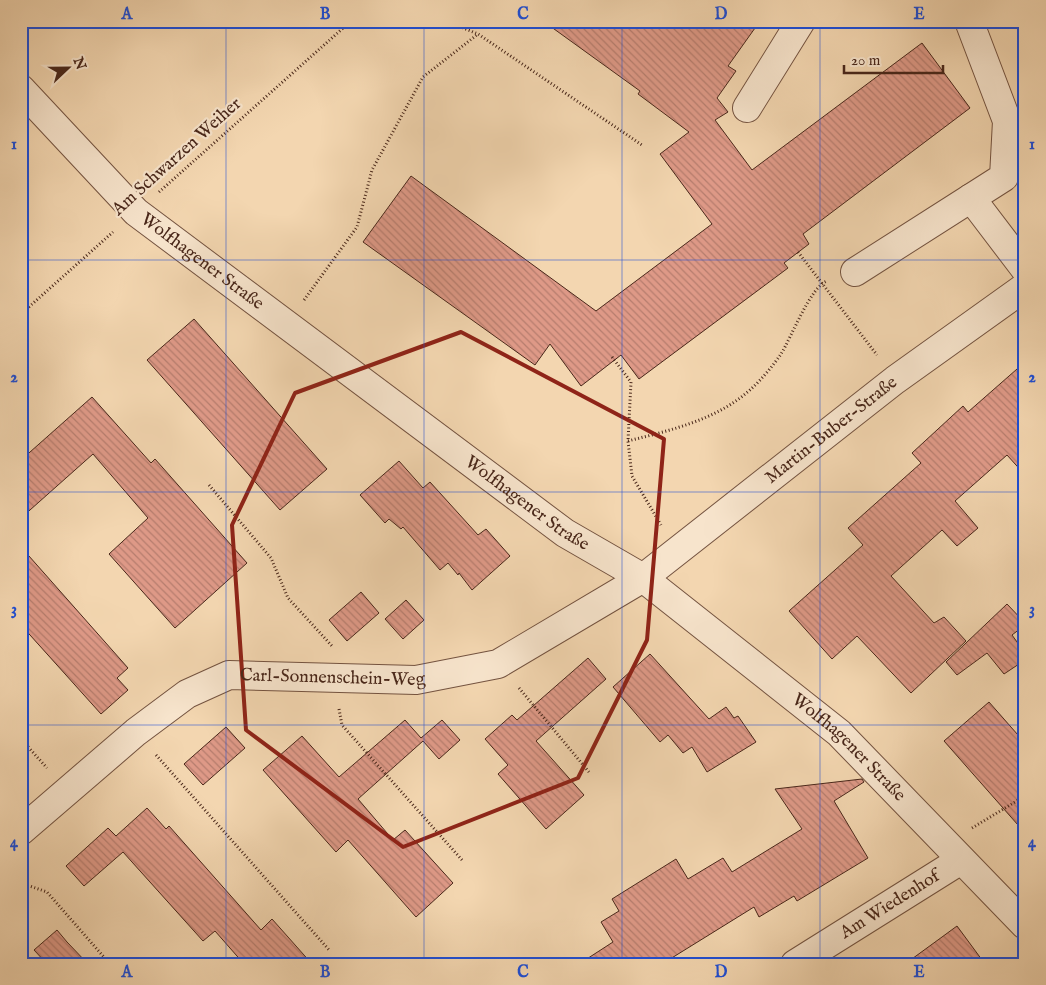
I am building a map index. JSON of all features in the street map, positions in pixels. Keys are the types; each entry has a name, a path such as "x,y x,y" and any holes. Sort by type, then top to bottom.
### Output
{"street":[{"path":"747,108 801,21"},
{"path":"855,272 1004,177 1007,121 969,21"},
{"name":"Wolfhagener Straße","path":"21,90 136,212 565,533 642,578 839,734 1025,925"},
{"path":"971,198 1025,269"},
{"name":"Martin-Buber-Straße","path":"642,578 895,380 1025,287"},
{"name":"Carl-Sonnenschein-Weg","path":"21,831 136,732 186,694 229,675 416,680 498,664 642,578"},
{"name":"Am Wiedenhof","path":"795,964 954,852"}],"path":[{"name":"Am Schwarzen Weiher","path":"21,314 351,21"},
{"path":"446,21 478,34 642,145"},
{"path":"287,325 357,227 372,170 424,77 478,34"},
{"path":"798,252 895,380"},
{"path":"628,441 677,429 726,408 752,389 780,354 822,282"},
{"path":"612,356 631,382 628,441 632,476 677,551"},
{"path":"209,486 272,558 288,598 362,680"},
{"path":"498,664 589,772"},
{"path":"334,678 342,725 462,860"},
{"path":"136,732 330,951"},
{"path":"21,739 68,792"},
{"path":"954,852 1025,796"},
{"path":"21,883 47,892 110,964"}],"highlighted area":[{"path":"461,332 664,439 647,640 578,778 403,847 246,730 232,525 295,393"}],"building":[{"path":"543,21 760,21 728,66 736,71 717,98 728,112 715,120 752,170 922,43 970,108 803,234 809,244 784,263 788,268 639,379 621,355 581,386 550,344 535,365 363,242 411,176 596,311 712,224 660,154 689,132 638,94 640,91"},
{"path":"194,319 327,469 280,510 147,360"},
{"path":"1025,362 1025,475 1007,455 955,501 978,528 957,546 942,530 891,576 934,623 944,617 966,641 911,693 857,636 832,659 789,611 863,545 848,528 921,463 912,453 963,406 968,412"},
{"path":"92,397 151,463 155,459 247,563 175,628 109,554 148,518 93,454 21,518 21,460"},
{"path":"399,461 423,488 430,482 478,535 486,529 510,556 472,590 459,573 458,575 448,563 440,570 403,527 401,529 389,519 385,523 360,495"},
{"path":"21,547 128,668 117,678 128,690 101,714 21,625"},
{"path":"361,592 379,613 347,641 329,620"},
{"path":"406,600 424,620 403,639 385,619"},
{"path":"1007,604 1025,623 1012,635 1025,653 1025,660 1004,674 987,653 957,675 946,662"},
{"path":"650,654 709,719 726,707 734,718 738,716 756,742 707,772 692,747 683,753 668,735 660,742 613,687"},
{"path":"588,658 606,679 536,741 584,795 546,829 498,774 508,765 485,739 512,715 517,720"},
{"path":"989,702 1025,743 1025,833 944,741"},
{"path":"405,720 421,738 442,720 460,740 439,759 423,741 358,799 393,840 405,830 453,883 416,917 348,840 336,852 263,770 302,736 339,777"},
{"path":"226,727 245,748 203,785 184,764"},
{"path":"862,779 864,782 834,801 868,858 797,901 794,896 759,917 754,907 662,964 579,964 613,942 601,922 619,911 612,899 676,859 688,879 723,858 732,872 802,829 775,789"},
{"path":"147,808 166,829 169,826 261,930 272,919 312,964 244,964 215,931 203,941 123,852 84,886 66,866 108,828 116,836"},
{"path":"957,926 985,964 905,964 942,937"},
{"path":"57,930 88,964 47,964 34,950"}]}
